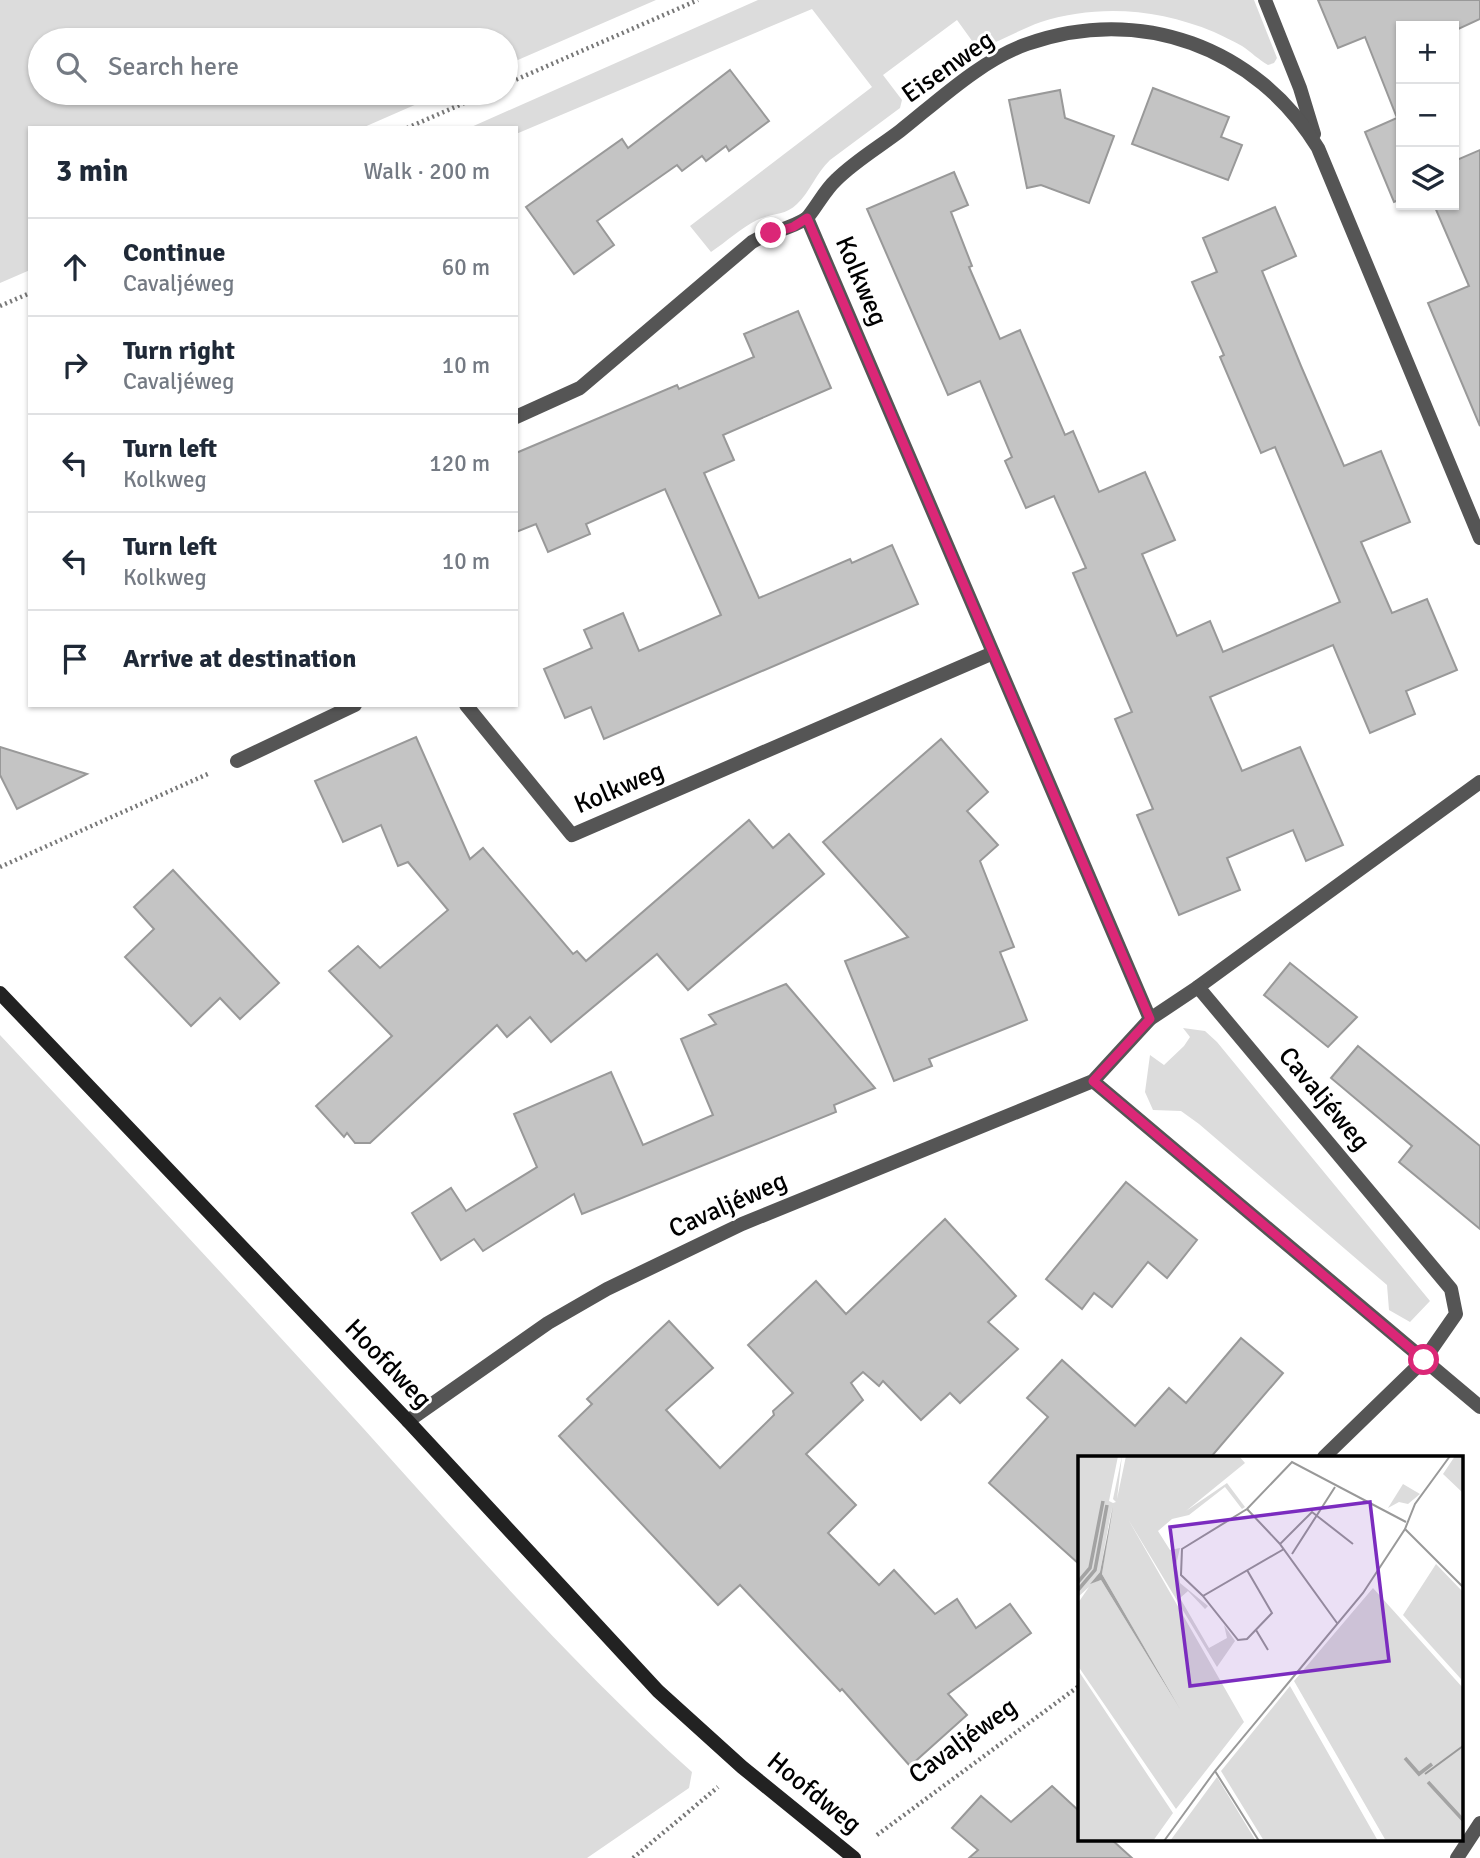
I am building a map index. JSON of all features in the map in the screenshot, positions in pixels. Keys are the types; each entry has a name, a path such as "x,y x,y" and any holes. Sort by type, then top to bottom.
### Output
{"street":[{"name":"Eisenweg","path":"1265,0 1300,88 1318,148 1480,538"},
{"name":"Eisenweg","path":"807,218 836,180 992,60 1026,44 1062,34 1100,29 1137,30 1174,37 1204,48 1233,62 1259,80 1284,102 1305,126 1318,148"},
{"name":"Kolkweg","path":"518,415 580,388 752,242 761,236 793,227 807,218 1150,1019"},
{"name":"Kolkweg","path":"468,707 572,835 993,653"},
{"path":"237,761 351,707"},
{"path":"1198,987 1480,782"},
{"name":"Cavaljéweg","path":"408,1421 548,1323 607,1289 742,1224 1093,1081 1150,1019 1198,987 1451,1289 1456,1314 1424,1360 1325,1456"},
{"name":"Hoofdweg","path":"0,993 408,1421 658,1690 743,1767 854,1858"},
{"path":"1093,1081 1480,1407"},
{"path":"1457,1858 1480,1822"}],"path":[{"path":"518,79 698,0"},
{"path":"412,126 460,105"},
{"path":"0,306 28,294"},
{"path":"0,867 237,761"},
{"name":"Cavaljéweg","path":"876,1836 1078,1687"},
{"name":"Hoofdweg","path":"633,1858 743,1767"}],"shaded area":[{"path":"0,0 656,0 518,60 518,28 28,28 28,105 415,105 367,126 28,126 28,271 0,283"},
{"path":"758,0 1254,0 1277,58 1274,63 1268,65 1242,46 1214,32 1172,18 1150,14 1106,11 1063,16 1041,22 982,47 975,45 957,20 883,75 902,100 900,108 830,160 802,199 792,208 757,220 711,252 690,226 872,87 812,9 518,133 518,126 474,126"},
{"path":"1183,1028 1205,1031 1217,1042 1430,1301 1410,1322 1389,1310 1387,1285 1199,1124 1181,1111 1153,1110 1145,1092 1150,1055 1164,1065 1190,1037"},
{"path":"0,1035 523,1604 648,1732 692,1772 689,1788 587,1858 0,1858"}],"building":[{"path":"1318,0 1480,0 1480,19 1459,29 1459,21 1396,21 1396,115 1365,37 1338,48"},
{"path":"730,70 769,121 729,151 726,146 706,161 702,156 682,171 677,165 597,221 614,245 574,274 526,207 622,139 628,148"},
{"path":"1153,88 1229,117 1221,137 1242,145 1228,180 1132,144"},
{"path":"1060,90 1065,118 1114,136 1089,203 1041,185 1027,188 1009,100"},
{"path":"1396,118 1396,201 1394,202 1365,132"},
{"path":"1480,150 1480,426 1428,303 1469,286 1436,210 1459,210 1459,159"},
{"path":"954,172 968,205 951,212 972,266 969,267 1000,339 1020,330 1065,435 1073,431 1099,492 1145,472 1175,540 1142,554 1177,636 1210,621 1223,652 1340,602 1275,447 1261,453 1220,357 1224,355 1192,282 1217,272 1203,238 1275,207 1296,256 1262,271 1301,366 1344,466 1381,451 1410,522 1361,542 1392,613 1427,599 1457,670 1406,691 1415,714 1370,733 1333,645 1210,697 1242,771 1300,747 1343,845 1306,861 1293,830 1227,858 1240,890 1179,915 1137,815 1153,809 1115,719 1132,712 1073,573 1086,568 1054,496 1026,508 1005,461 1012,457 980,381 948,395 867,209"},
{"path":"798,311 831,388 723,435 734,460 704,473 759,598 850,559 852,563 892,545 918,604 604,739 591,707 565,718 544,669 592,648 584,630 623,613 639,651 721,615 665,489 586,524 590,534 548,552 536,524 518,531 518,452 677,385 679,389 754,357 744,334"},
{"path":"416,737 470,859 483,848 573,954 577,951 586,961 749,820 773,848 789,834 824,874 688,990 657,954 551,1042 530,1017 507,1037 497,1025 370,1143 355,1143 347,1133 344,1137 316,1106 392,1036 329,971 358,946 380,968 448,910 408,862 398,866 381,825 343,842 315,781"},
{"path":"941,739 988,792 967,811 998,845 980,861 1014,947 1000,952 1027,1020 929,1059 932,1066 894,1081 845,961 908,937 823,842"},
{"path":"0,747 87,774 17,809 0,775"},
{"path":"173,870 279,983 240,1019 220,998 191,1026 125,957 154,929 134,907"},
{"path":"1290,963 1357,1017 1328,1047 1264,995"},
{"path":"786,984 875,1088 834,1105 836,1112 582,1214 574,1194 483,1251 474,1239 441,1260 412,1213 451,1188 466,1211 537,1167 514,1114 611,1072 643,1145 713,1115 681,1039 716,1024 709,1015"},
{"path":"1358,1046 1480,1146 1480,1229 1399,1162 1412,1146 1331,1078"},
{"path":"1126,1182 1197,1240 1167,1278 1148,1262 1112,1307 1094,1293 1082,1309 1046,1279"},
{"path":"945,1219 1016,1296 988,1322 1018,1349 960,1403 950,1393 921,1420 883,1381 879,1386 863,1372 851,1383 863,1400 806,1454 856,1505 828,1533 879,1585 894,1570 935,1614 957,1599 976,1628 1010,1604 1031,1633 948,1694 967,1715 910,1766 842,1689 840,1691 740,1585 718,1605 559,1436 592,1404 587,1399 669,1321 713,1368 666,1410 720,1468 793,1393 748,1345 816,1281 846,1314"},
{"path":"1241,1338 1283,1373 1212,1456 1078,1456 1078,1563 989,1483 1048,1417 1027,1398 1062,1360 1135,1426 1169,1388 1186,1403"},
{"path":"1052,1786 1078,1810 1078,1840 1112,1840 1132,1858 969,1858 978,1850 952,1828 981,1796 1011,1822"}],"route":[{"path":"771,233 793,227 807,218 1150,1019 1093,1081 1424,1360"}]}
